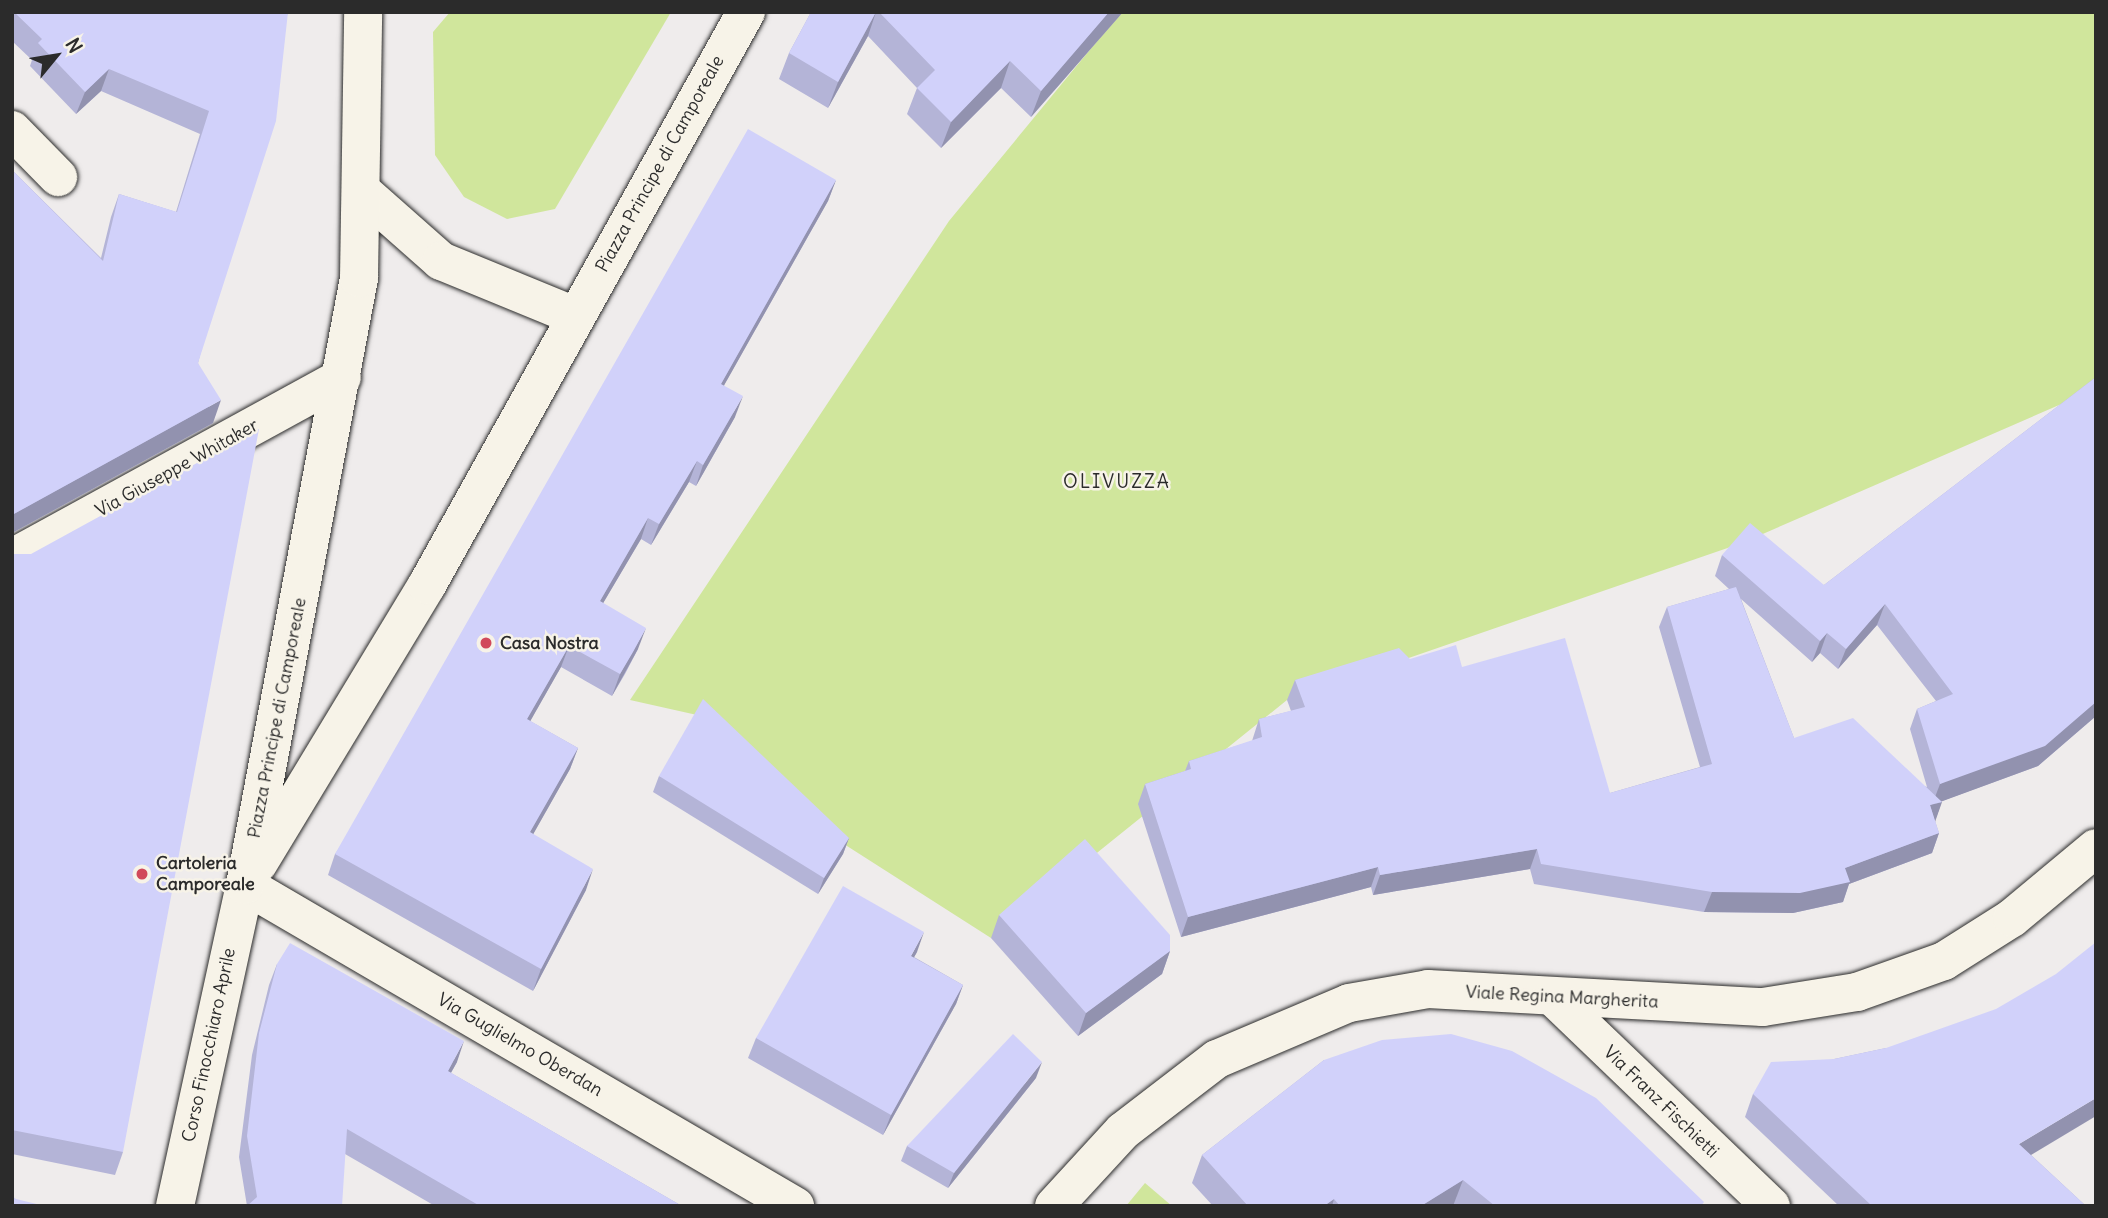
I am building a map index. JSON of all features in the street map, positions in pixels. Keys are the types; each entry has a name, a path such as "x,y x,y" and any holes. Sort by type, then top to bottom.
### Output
{"street":[{"name":"Piazza Principe di Camporeale","path":"245,885 359,278 363,192 363,12"},
{"name":"Piazza Principe di Camporeale","path":"245,885 427,585 746,12"},
{"path":"12,130 58,177"},
{"path":"363,192 441,261 575,316"},
{"name":"Via Giuseppe Whitaker","path":"12,558 342,377"},
{"name":"Viale Regina Margherita","path":"1054,1206 1124,1130 1217,1059 1337,1008 1427,989 1763,1007 1857,992 1944,961 2012,918 2096,848"},
{"name":"Corso Finocchiaro Aprile","path":"175,1206 245,885"},
{"name":"Via Guglielmo Oberdan","path":"245,885 795,1206"},
{"name":"Via Franz Fischietti","path":"1553,997 1771,1206"}],"green space":[{"path":"450,12 671,12 555,209 507,219 464,197 435,155 433,32"},
{"path":"1121,12 2096,12 2096,389 1742,543 1287,700 991,938 811,823 697,715 630,700 949,221"},
{"path":"1145,1183 1172,1206 1126,1206"}],"building":[{"path":"14,12 288,12 276,121 198,363 221,400 12,515 12,170 103,261 119,194 177,212 209,111 109,69 85,92 38,43 42,39"},
{"path":"811,12 876,12 838,82 789,53"},
{"path":"879,12 1109,12 1041,91 1010,61 951,122 917,88 935,70"},
{"path":"748,129 836,180 721,384 743,396 703,465 697,461 659,524 648,518 600,601 646,628 633,652 620,674 569,646 527,719 578,748 530,832 593,869 541,969 335,854"},
{"path":"2096,377 2096,702 2045,746 1940,784 1917,709 1953,694 1885,604 1846,649 1827,633 1820,641 1722,555 1750,523 1824,585"},
{"path":"259,429 123,1152 12,1130 12,554 31,554"},
{"path":"1736,587 1794,738 1853,718 1942,802 1930,805 1939,833 1845,868 1850,882 1800,893 1712,892 1541,864 1537,849 1380,875 1378,867 1188,917 1145,784 1191,769 1189,761 1262,737 1259,719 1305,707 1295,680 1399,648 1410,659 1456,645 1462,667 1565,638 1610,793 1712,764 1667,607"},
{"path":"703,699 849,838 824,878 659,776"},
{"path":"1085,839 1170,935 1170,951 1086,1013 999,915"},
{"path":"843,886 924,932 911,956 963,985 891,1115 756,1038"},
{"path":"2096,942 2096,1098 2019,1144 2086,1206 1872,1206 1753,1094 1771,1062 1834,1059 1886,1048 1996,1009 2056,974"},
{"path":"290,943 464,1041 448,1071 682,1206 480,1206 347,1129 342,1206 247,1206 257,1197 247,1136 259,1033 277,964"},
{"path":"1013,1034 1042,1062 954,1173 907,1146"},
{"path":"1451,1034 1512,1051 1596,1098 1704,1202 1701,1206 1495,1206 1463,1180 1421,1206 1340,1206 1334,1199 1324,1206 1248,1206 1202,1155 1324,1060 1382,1040"},
{"path":"12,1196 16,1199 45,1206 12,1206"}],"place":[{"name":"Casa Nostra","path":"486,643"},
{"name":"Cartoleria Camporeale","path":"142,874"}],"district":[{"name":"OLIVUZZA","path":"1117,482"}]}
